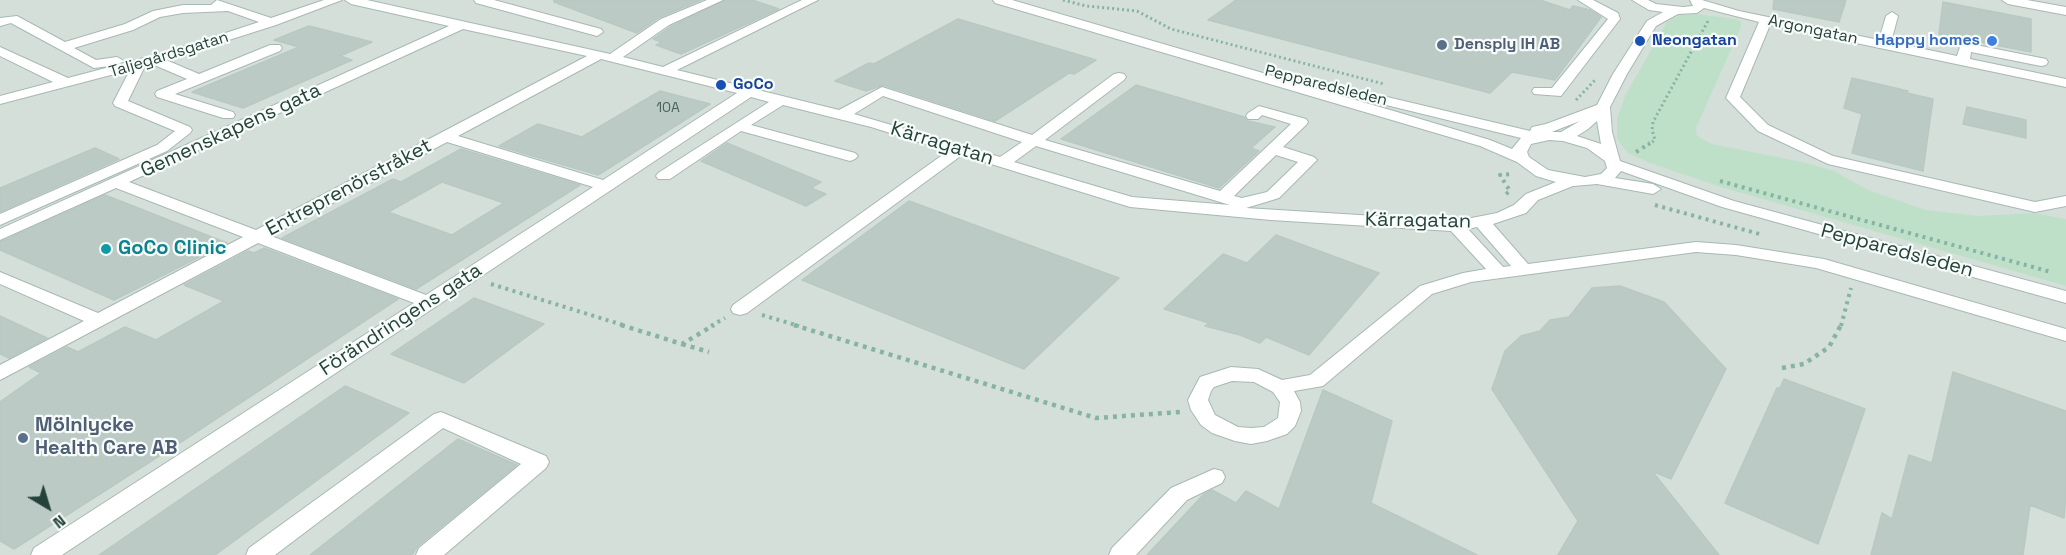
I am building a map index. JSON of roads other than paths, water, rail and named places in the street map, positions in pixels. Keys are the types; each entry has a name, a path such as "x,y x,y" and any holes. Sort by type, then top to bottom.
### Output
{"street":[{"path":"204,0 272,22"},
{"path":"296,0 316,7"},
{"name":"Taljegårdsgatan","path":"0,100 147,62 336,0"},
{"name":"Kärragatan","path":"351,0 605,57 842,115 1130,202 1237,207 1456,226 1482,222 1520,209 1532,197 1571,181"},
{"path":"480,0 597,32"},
{"name":"Entreprenörstråket","path":"0,373 446,137 605,57 665,22 717,0"},
{"path":"664,71 812,0"},
{"name":"Pepparedsleden","path":"999,0 1485,143 1548,175 1571,181 1598,180 1646,187 1728,204 2066,297"},
{"path":"1539,91 1556,93 1614,19 1614,16 1584,0"},
{"path":"2008,0 2066,11"},
{"path":"1641,2 1674,11"},
{"path":"1641,2 1648,10 1652,24"},
{"path":"1564,137 1583,126 1603,107 1620,74 1652,24 1674,11 1695,4"},
{"name":"Argongatan","path":"1695,4 1714,12 1737,14"},
{"name":"Argongatan","path":"1695,4 2066,83"},
{"path":"63,47 129,27 157,14 183,9 228,8"},
{"path":"0,22 13,19 94,64 113,62 253,16"},
{"path":"1884,45 1892,16"},
{"path":"1766,20 1733,98 1763,128 1828,159 2035,207 2066,201"},
{"name":"Gemenskapens gata","path":"0,235 461,25"},
{"path":"552,45 570,34 572,26"},
{"name":"Pepparedsleden","path":"1117,33 1536,138 1564,137 1610,150 1728,204"},
{"path":"1964,61 1966,46 2041,62"},
{"path":"228,115 162,94 275,48"},
{"path":"0,51 67,83"},
{"path":"0,220 162,148 185,130 120,103 147,62 199,79"},
{"path":"1002,163 1119,77"},
{"path":"842,115 882,91 1034,141 1223,197 1237,207 1273,195 1309,160 1273,149"},
{"name":"Förändringens gata","path":"43,555 749,92"},
{"path":"664,176 782,100"},
{"path":"1520,134 1549,128 1603,107"},
{"path":"1598,180 1612,174 1603,107"},
{"path":"1223,197 1301,123 1259,110 1253,116"},
{"path":"739,126 849,156"},
{"path":"446,137 606,186"},
{"path":"1532,197 1535,180 1519,152 1520,146 1536,138"},
{"path":"740,309 959,150"},
{"path":"117,183 428,302"},
{"path":"1482,222 1524,270"},
{"path":"1456,226 1499,273"},
{"path":"1280,387 1290,402 1291,411 1288,421 1279,429 1267,434 1251,436 1235,434 1208,420 1198,400 1200,390 1207,382 1218,377 1246,374 1258,376 1280,387 1316,381 1426,290 1469,277 1696,247 1736,250 1818,263 2066,335"},
{"path":"0,277 98,320"},
{"path":"258,555 441,419 538,462 428,555"},
{"path":"1121,555 1179,494 1214,477"}],"place":[{"name":"Neongatan","path":"1640,41"},
{"name":"Happy homes","path":"1992,41"},
{"name":"Densply IH AB","path":"1442,45"},
{"name":"GoCo","path":"721,85"},
{"name":"GoCo Clinic","path":"106,249"},
{"name":"Mölnlycke Health Care AB","path":"23,438"}]}
